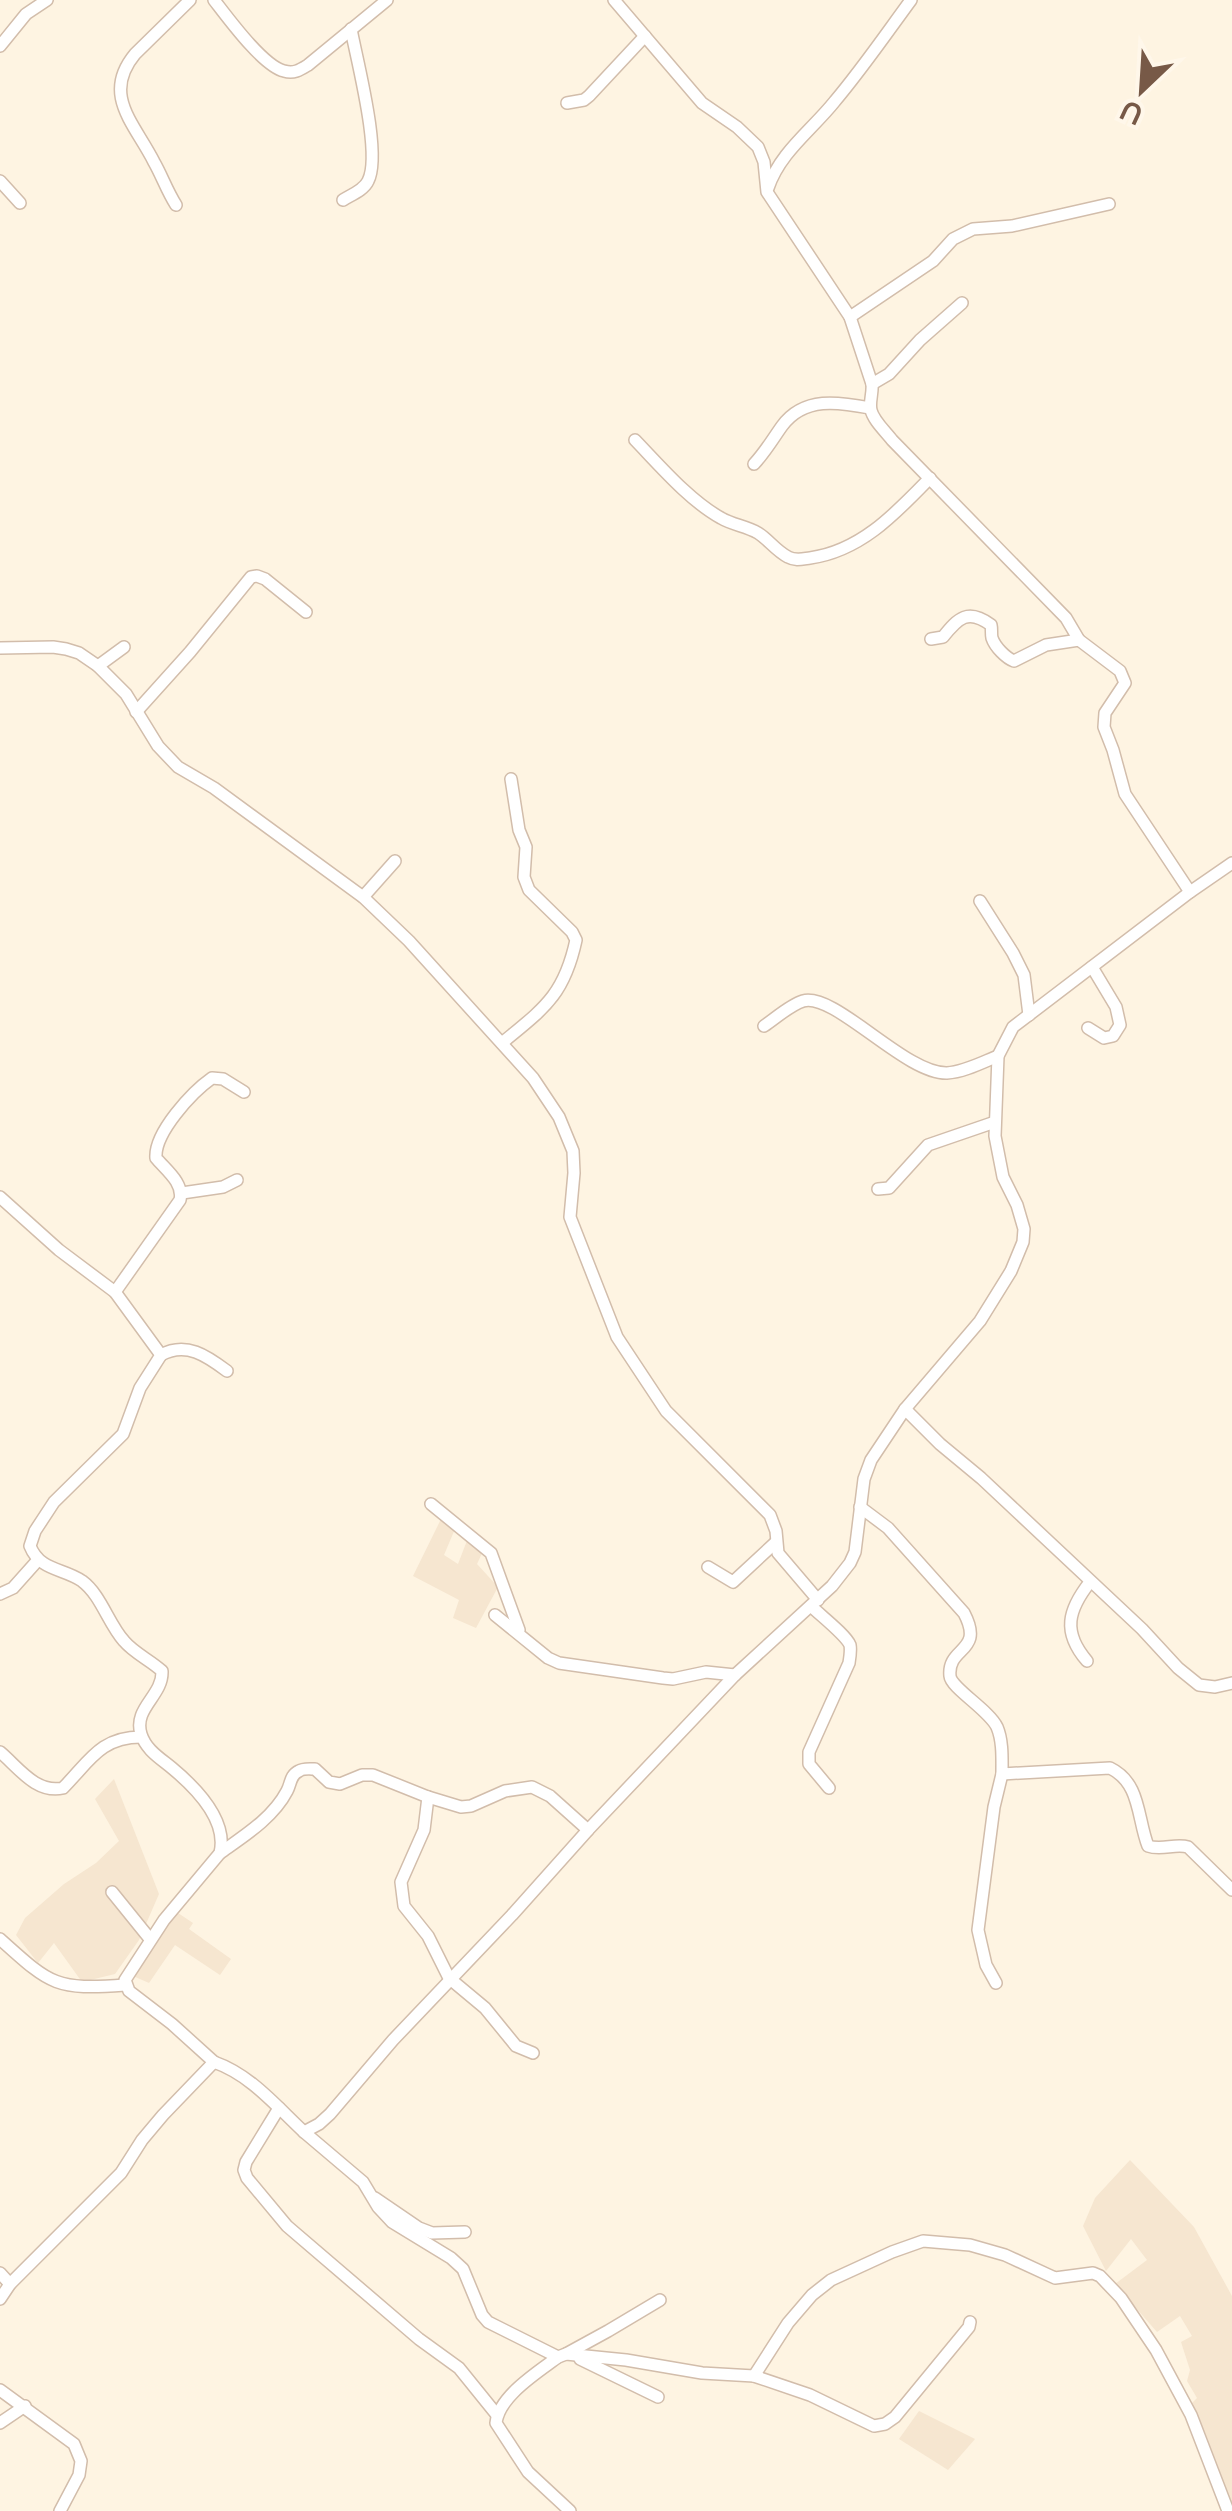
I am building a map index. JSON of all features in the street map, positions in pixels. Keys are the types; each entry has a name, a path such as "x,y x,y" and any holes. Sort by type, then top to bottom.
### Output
{"street":[{"path":"0,46 26,14 47,0"},
{"path":"176,205 123,108 120,82 128,62 190,0"},
{"path":"214,0 267,61 287,72 308,65 387,0"},
{"path":"614,0 702,103 738,127 758,147 767,192 850,317 874,392 870,408"},
{"path":"767,192 785,156 833,104 910,0"},
{"path":"343,200 364,187 372,168 372,138 352,28"},
{"path":"568,103 589,96 645,36"},
{"path":"0,181 20,203"},
{"path":"850,317 933,261 953,239 974,229 1012,226 1108,204"},
{"path":"872,384 889,374 962,303"},
{"path":"754,464 785,422 797,413 823,402 870,408 892,440 1066,618 1079,640 1112,664 1125,679 1105,713 1104,727 1125,794 1190,892"},
{"path":"635,440 679,486 721,518 758,533 786,557 796,560 840,552 858,542 882,525 930,478"},
{"path":"136,712 252,578 265,579 306,612"},
{"path":"931,639 943,637 960,618 973,617 991,625 996,643 1014,661 1046,646 1079,640"},
{"path":"98,666 124,647"},
{"path":"0,648 66,649 98,666 126,694 158,746 184,772 214,788 363,896 540,1088 573,1151 570,1216 616,1336 666,1411 770,1515 780,1556 849,1643 849,1663 809,1752 809,1764 829,1788"},
{"path":"502,1043 550,1002 576,940 525,882 526,847 518,830 511,779"},
{"path":"363,896 394,861"},
{"path":"304,2132 330,2114 392,2040 735,1674 845,1570 855,1552 870,1460 906,1408 980,1321 1011,1271 1023,1242 1024,1230 1003,1177 995,1136 998,1056 1012,1028 1232,863"},
{"path":"980,901 1024,975 1029,1015"},
{"path":"1088,1028 1104,1038 1113,1036 1120,1025 1116,1007 1092,967"},
{"path":"764,1026 810,1000 838,1012 916,1062 941,1072 998,1056"},
{"path":"114,1292 180,1200 179,1184 156,1158 156,1148 165,1131 193,1093 212,1078 223,1079 244,1092"},
{"path":"878,1189 889,1188 928,1145 995,1122"},
{"path":"182,1193 223,1187 237,1180"},
{"path":"0,1197 114,1292 162,1355"},
{"path":"220,1853 222,1844 215,1817 196,1792 150,1751 142,1737 138,1721 162,1684 162,1671 124,1641 89,1588 78,1578 38,1560 30,1546 42,1518 66,1489 123,1434 140,1388 162,1355 173,1349 188,1350 206,1355 228,1372"},
{"path":"906,1408 940,1444 1142,1629 1178,1668 1199,1684 1232,1684"},
{"path":"431,1504 490,1553 520,1634"},
{"path":"860,1507 908,1548 964,1613 971,1627 971,1636 950,1675 953,1684 975,1701 996,1726 1000,1742 1002,1774 994,1806 978,1930 986,1966 996,1983"},
{"path":"708,1567 733,1582 776,1544"},
{"path":"0,1594 13,1588 38,1560"},
{"path":"1087,1661 1074,1643 1070,1620 1078,1598 1090,1582"},
{"path":"495,1615 559,1663 673,1679 706,1672 735,1674"},
{"path":"0,1752 36,1783 56,1790 63,1788 100,1748 124,1737 142,1737"},
{"path":"1002,1774 1110,1768 1122,1774 1142,1816 1148,1846 1188,1847 1232,1890"},
{"path":"125,1985 127,1973 164,1920 220,1853 273,1811 297,1771 315,1769 329,1782 340,1784 372,1775 428,1800 461,1807 506,1791 532,1788 550,1796 588,1830"},
{"path":"428,1800 418,1847 401,1882 401,1896 450,1978 484,2008 516,2046 533,2053"},
{"path":"112,1892 150,1939"},
{"path":"0,1939 38,1973 64,1986 125,1985 214,2062 232,2068 261,2090 363,2182 392,2222 463,2269 488,2322 658,2397"},
{"path":"0,2300 10,2284 122,2173 162,2115 214,2062"},
{"path":"279,2108 246,2162 247,2178 304,2241 459,2368 497,2414"},
{"path":"372,2196 419,2228 432,2233 465,2232"},
{"path":"754,2376 788,2323 822,2288 848,2272 924,2242 970,2245 1005,2254 1055,2278 1093,2273 1121,2298 1156,2350 1190,2415 1228,2511"},
{"path":"0,2272 10,2284"},
{"path":"570,2511 528,2472 500,2431 497,2414 506,2400 565,2355 660,2300"},
{"path":"565,2355 754,2376 810,2395 874,2426 886,2424 894,2417 970,2322"},
{"path":"0,2390 74,2444 81,2462 79,2475 60,2511"},
{"path":"0,2423 25,2406"}],"shaded area":[{"path":"441,1519 455,1529 444,1555 458,1564 468,1538 484,1549 477,1564 498,1587 476,1628 453,1618 459,1600 413,1576"},
{"path":"114,1779 159,1894 139,1940 115,1974 82,1982 54,1943 38,1963 16,1935 25,1918 119,1841 95,1799"},
{"path":"175,1911 193,1923 189,1929 231,1959 220,1975 175,1945 149,1983 133,1976"},
{"path":"1130,2160 1194,2227 1232,2296 1232,2509 1191,2404 1197,2398 1187,2381 1190,2370 1181,2342 1192,2336 1180,2316 1157,2332 1115,2284 1147,2260 1131,2239 1106,2271 1083,2226 1095,2198"},
{"path":"919,2411 975,2439 948,2470 899,2439"}]}
